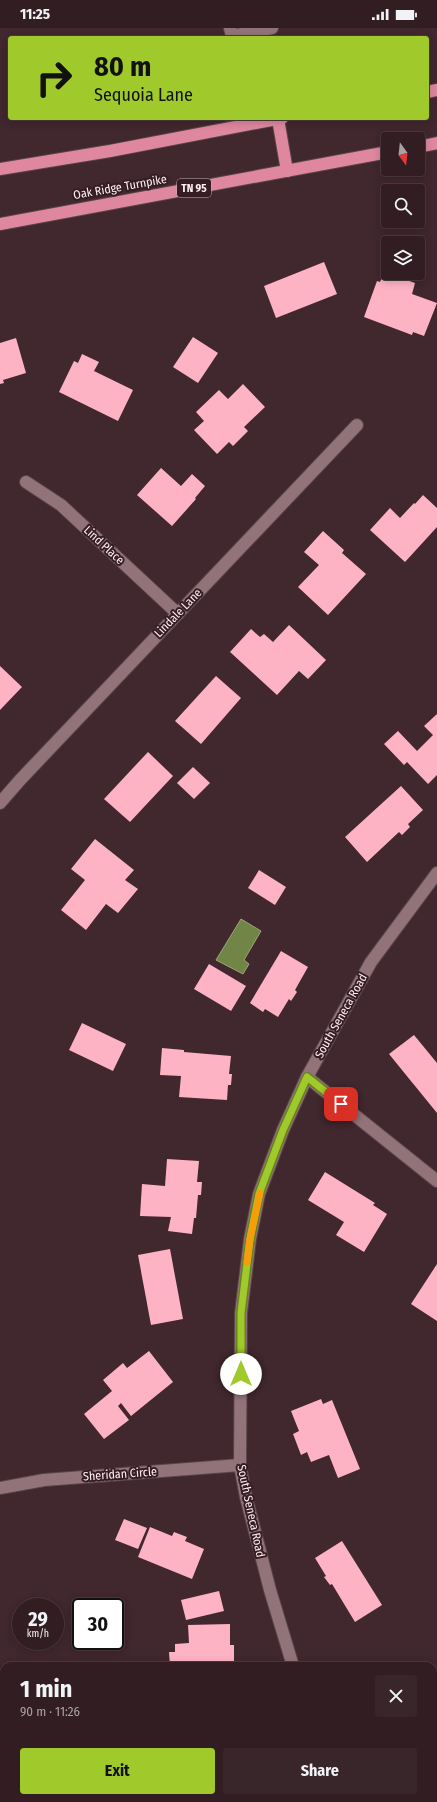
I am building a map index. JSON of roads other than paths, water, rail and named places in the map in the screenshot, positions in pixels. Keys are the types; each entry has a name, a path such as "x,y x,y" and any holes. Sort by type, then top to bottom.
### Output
{"highway":[{"path":"0,169 110,151 269,120"},
{"path":"279,120 287,171"},
{"path":"425,146 437,143"},
{"name":"Oak Ridge Turnpike","path":"0,224 381,153"}],"street":[{"path":"230,28 232,36 268,32"},
{"name":"Lindale Lane","path":"0,803 20,780 357,425"},
{"name":"Lind Place","path":"26,482 60,505 178,614"},
{"name":"South Seneca Road","path":"292,1662 270,1590 246,1497 240,1465 241,1313 250,1239 259,1194 283,1130 307,1077 371,962 437,873"},
{"path":"307,1077 437,1181"},
{"name":"Sheridan Circle","path":"0,1488 44,1480 240,1465"}]}
